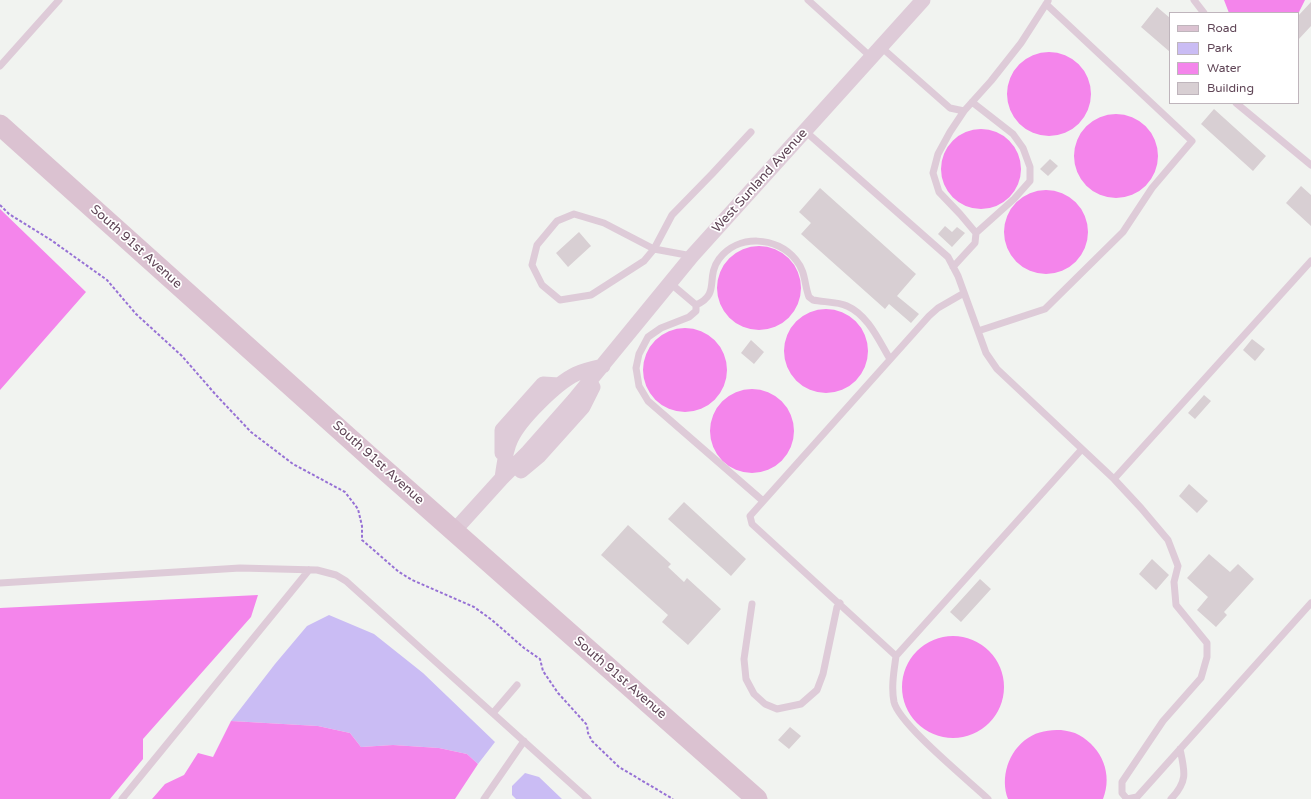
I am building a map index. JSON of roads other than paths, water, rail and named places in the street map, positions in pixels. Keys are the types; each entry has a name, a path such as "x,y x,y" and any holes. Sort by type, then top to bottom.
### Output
{"main road":[{"name":"South 91st Avenue","path":"0,125 454,531 757,799"}],"street":[{"name":"West Sunland Avenue","path":"454,531 502,478 523,470 539,456 568,424 583,407 603,366 692,256 923,0"},
{"path":"502,478 510,440 515,431 553,389 577,373 603,366"}],"lane":[{"path":"0,66 59,0"},
{"path":"808,0 950,108 964,111"},
{"path":"1194,0 1203,12"},
{"path":"976,233 939,192 933,173 938,154 964,111 992,81 1021,42 1047,2 1192,141 1152,188 1123,232 1045,309 978,331"},
{"path":"953,267 975,243 976,233 1014,199 1030,181 1030,167 1022,148 1013,134 972,102"},
{"path":"1237,104 1311,165"},
{"path":"805,131 948,257 958,276 986,353 997,369 1114,479 1142,508 1168,540 1178,566 1174,582 1176,605 1207,643 1207,657 1201,678 1163,721 1122,782 1122,793 1127,798 1136,798 1311,603"},
{"path":"692,256 654,249 604,223 574,214 557,221 537,245 532,265 542,285 560,300 591,295 644,261 654,249 672,215 751,132"},
{"path":"696,305 705,301 710,296 715,267 725,253 738,244 765,241 785,250 796,261 804,276 809,297 813,300 847,306 861,315 890,359"},
{"path":"1114,479 1311,261"},
{"path":"670,283 696,305 696,311 689,317 661,328 648,337 639,354 636,368 639,386 648,401 763,501"},
{"path":"896,656 840,603 752,524 750,516 929,316 938,308 964,293"},
{"path":"988,799 918,734 902,716 894,703 892,683 896,656 1082,449"},
{"path":"0,583 240,568 317,570 336,575 346,581 588,799"},
{"path":"122,799 309,570"},
{"path":"752,604 744,659 746,679 754,694 765,704 777,709 801,704 817,690 823,674 837,607 840,603"},
{"path":"493,713 517,686"},
{"path":"484,799 524,741"},
{"path":"1171,799 1178,791 1184,779 1180,749"}],"water":[{"path":"1224,0 1305,0 1299,12 1229,12"},
{"path":"1049,52 1065,55 1079,64 1088,78 1091,94 1088,110 1079,124 1065,133 1049,136 1033,133 1019,124 1010,110 1007,94 1010,78 1019,64 1033,55"},
{"path":"1116,114 1132,117 1146,126 1155,140 1158,156 1155,172 1146,186 1132,195 1116,198 1100,195 1086,186 1077,172 1074,156 1077,140 1086,126 1100,117"},
{"path":"981,129 996,132 1009,141 1018,154 1021,169 1018,184 1009,197 996,206 981,209 966,206 953,197 944,184 941,169 944,154 953,141 966,132"},
{"path":"1046,190 1062,193 1076,202 1085,216 1088,232 1085,248 1076,262 1062,271 1046,274 1030,271 1016,262 1007,248 1004,232 1007,216 1016,202 1030,193"},
{"path":"0,209 86,292 0,390"},
{"path":"759,246 775,249 789,258 798,272 801,288 798,304 789,318 775,327 759,330 743,327 729,318 720,304 717,288 720,272 729,258 743,249"},
{"path":"826,309 842,312 856,321 865,335 868,351 865,367 856,381 842,390 826,393 810,390 796,381 787,367 784,351 787,335 796,321 810,312"},
{"path":"685,328 701,331 715,340 724,354 727,370 724,386 715,400 701,409 685,412 669,409 655,400 646,386 643,370 646,354 655,340 669,331"},
{"path":"752,389 768,392 782,401 791,415 794,431 791,447 782,461 768,470 752,473 736,470 722,461 713,447 710,431 713,415 722,401 736,392"},
{"path":"258,595 251,617 143,739 143,759 110,799 0,799 0,608"},
{"path":"953,636 972,640 989,651 1000,668 1004,687 1000,706 989,723 972,734 953,738 934,734 917,723 906,706 902,687 906,668 917,651 934,640"},
{"path":"231,721 318,726 350,733 361,747 393,745 439,748 467,754 478,764 455,799 152,799 165,784 184,775 198,753 213,757"},
{"path":"1061,730 1073,732 1087,740 1099,754 1106,771 1107,780 1103,799 1008,799 1005,782 1006,774 1011,757 1015,750 1021,743 1040,732"}]}
